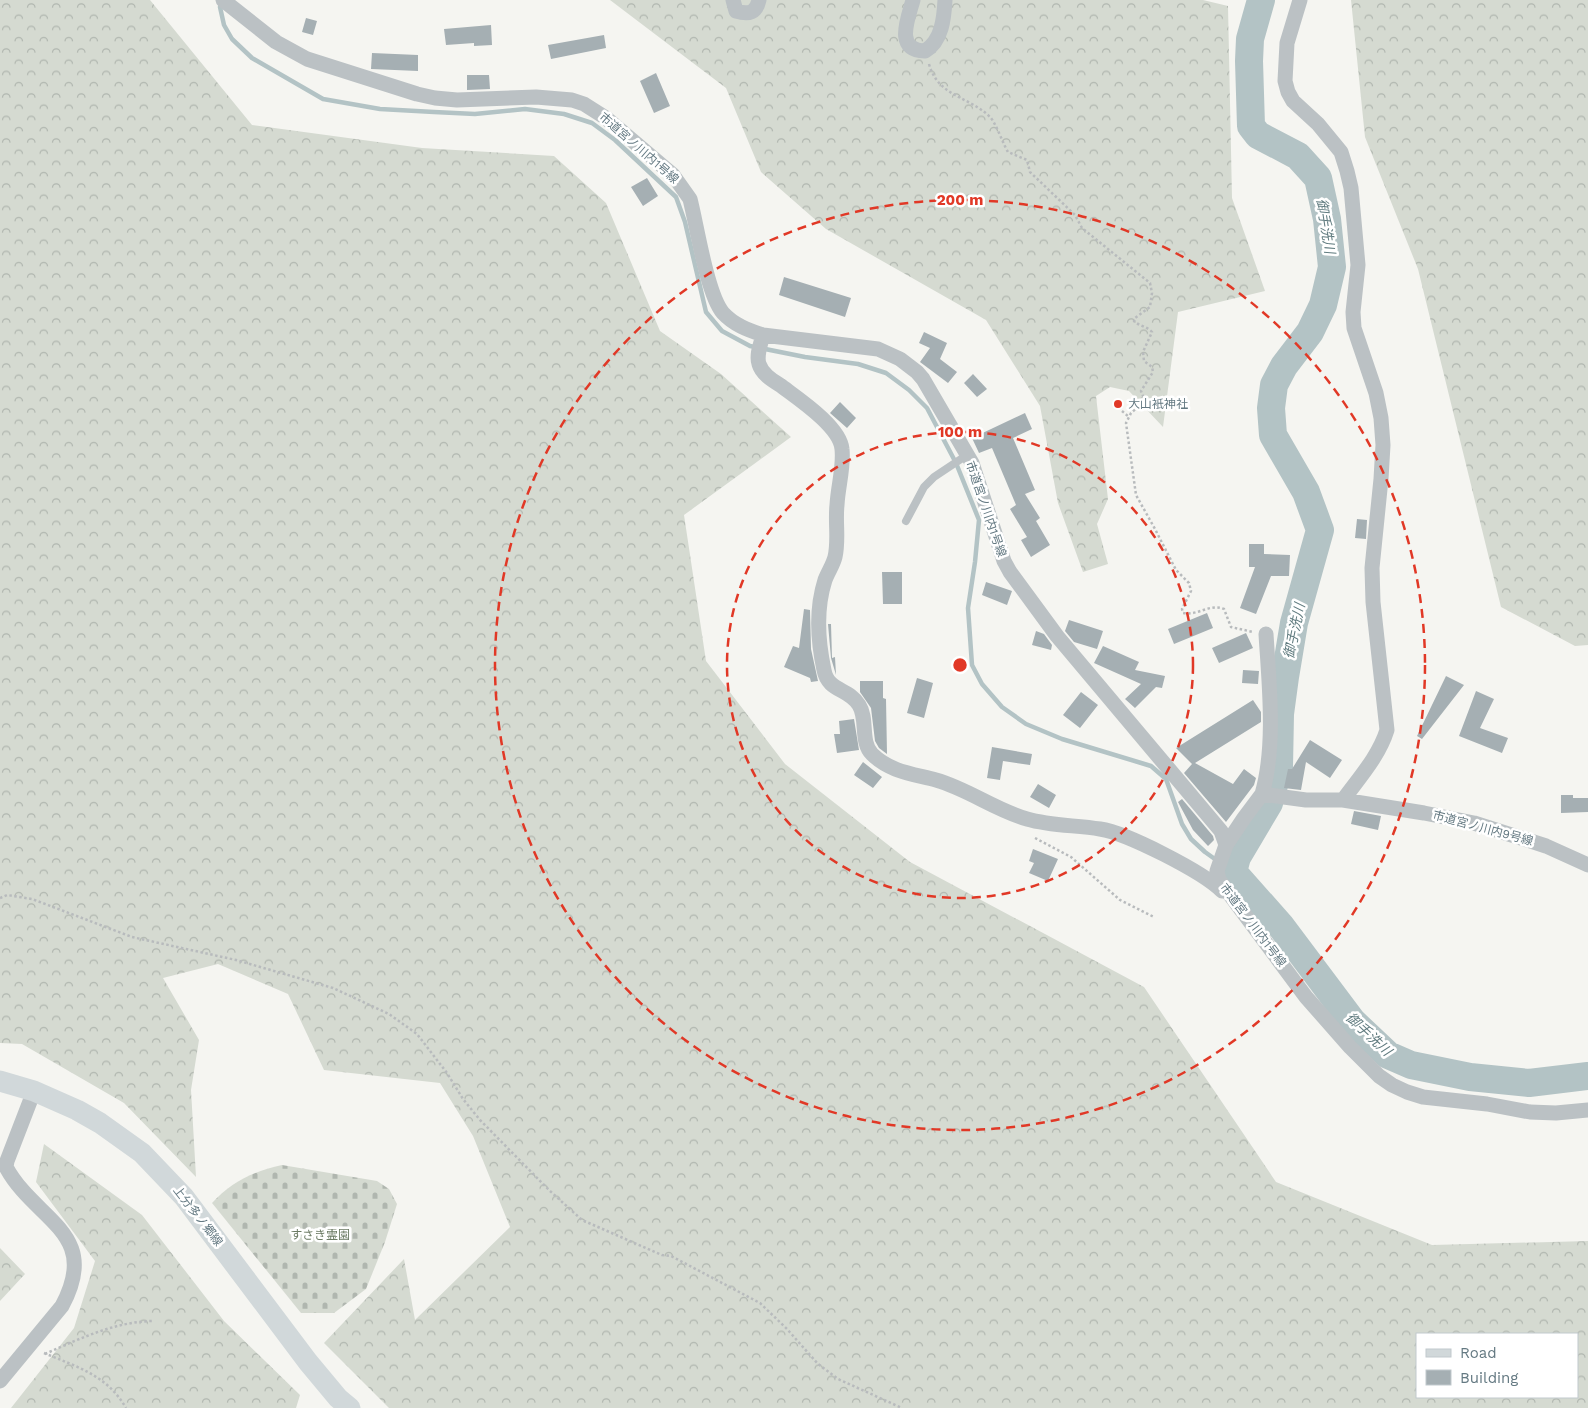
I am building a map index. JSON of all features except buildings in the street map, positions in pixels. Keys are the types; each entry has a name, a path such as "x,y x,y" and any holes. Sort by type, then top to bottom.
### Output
{"main road":[{"name":"上分多ノ郷線","path":"0,1081 34,1091 100,1123 142,1153 156,1166 184,1197 308,1362 338,1398 350,1408"}],"street":[{"path":"733,0 736,12 745,14 753,13 757,8 759,0"},
{"path":"913,0 905,34 907,43 911,48 925,51 937,40 942,25 946,0"},
{"path":"1300,0 1287,42 1285,81 1288,92 1294,101 1318,124 1341,152 1347,171 1351,188 1358,265 1353,312 1354,328 1376,393 1381,418 1383,445 1382,479 1372,568 1373,602 1387,730 1377,752 1343,800"},
{"name":"市道宮ノ川内1号線","path":"226,2 276,42 307,59 417,94 456,100 536,97 572,100 584,104 606,118 674,175 682,186 690,199 711,286 718,305 737,324 762,342 866,346 878,349 900,359 923,379 964,457 977,476 1004,561 1010,572 1057,636 1221,831 1225,848 1218,867 1217,874 1219,880 1306,996 1350,1047 1379,1076 1392,1085 1423,1097 1487,1104 1530,1112 1556,1113 1588,1110"},
{"path":"762,342 760,367 765,374 817,415 840,439 842,448 837,508 837,547 835,559 825,581 821,600 819,646 826,679 830,684 851,696 861,709 868,748 872,754 892,767 973,794 1027,819 1057,825 1100,829 1126,837 1210,880 1244,911"},
{"path":"1225,848 1244,818 1269,795 1270,701 1266,634"},
{"name":"市道宮ノ川内9号線","path":"1269,795 1306,800 1343,800 1448,817 1474,823 1546,846 1572,856 1588,865"},
{"path":"0,1381 62,1306 70,1292 76,1263 73,1249 63,1233 24,1192 6,1167 9,1154 34,1091"}],"lane":[{"path":"906,521 924,487 946,468 964,457"}],"path":[{"path":"925,51 930,68 938,84 983,111 992,119 1008,152 1026,160 1030,172 1075,215 1082,228 1150,284 1152,293 1150,307 1135,318 1134,321 1150,329 1152,332 1143,352 1144,361 1152,367 1152,372 1141,391 1145,401 1131,413 1126,423 1136,495 1176,570 1189,583 1191,591 1182,609 1183,613 1189,614 1219,607 1224,609 1231,627 1266,634"},
{"path":"1122,411 1129,417"},
{"path":"1027,834 1072,857 1120,900 1154,917"},
{"path":"0,898 7,895 32,899 132,937 236,960 324,985 389,1014 417,1034 480,1120 550,1191 582,1220 662,1255 671,1256 760,1302 818,1364 838,1379 902,1408"},
{"path":"45,1354 89,1335 140,1321 152,1321"},
{"path":"29,1346 96,1376 120,1398 126,1408"}],"green space":[{"path":"0,0 150,0 252,125 422,148 554,156 606,203 660,331 721,374 791,437 684,515 706,661 785,764 910,862 1144,987 1276,1182 1432,1245 1588,1241 1588,1408 389,1408 324,1343 404,1259 415,1320 510,1227 473,1136 440,1083 324,1070 288,994 218,964 163,978 199,1040 191,1090 196,1177 124,1103 22,1044 0,1043"},
{"path":"610,0 1203,0 1228,6 1232,198 1265,291 1178,312 1163,427 1129,391 1110,387 1096,396 1108,499 1097,524 1108,564 1083,572 1058,503 1040,406 986,320 826,229 761,172 726,88"},
{"path":"1351,0 1588,0 1588,645 1575,646 1501,607 1418,269 1365,137"},
{"path":"44,1144 142,1215 224,1321 300,1395 296,1408 11,1408 74,1328 95,1261 36,1182"},
{"name":"すさき霊園","path":"282,1165 377,1181 389,1189 397,1204 385,1242 366,1289 334,1313 301,1313 212,1203 227,1189 244,1178"},
{"path":"0,1248 25,1274 0,1301"}],"waterway":[{"name":"御手洗川","path":"1261,0 1250,39 1251,126 1258,135 1298,156 1318,178 1327,219 1332,267 1323,305 1310,332 1284,366 1274,385 1271,408 1273,435 1306,492 1320,530 1294,623 1280,714 1279,767 1269,803 1237,857 1233,872 1280,925 1352,1021 1388,1055 1411,1065 1470,1077 1529,1083 1588,1076"},
{"path":"221,1 220,7 224,25 232,39 252,58 323,99 380,109 434,112 475,114 525,109 564,114 592,123 615,140 676,197 685,222 706,312 722,331 750,346 805,357 858,364 886,373 909,390 927,408 956,463 979,520 968,608 972,665 982,684 1002,707 1026,724 1062,739 1151,766 1166,779 1182,824 1191,839 1205,852 1233,872"}],"place":[{"name":"大山衹神社","path":"1118,404"}]}
